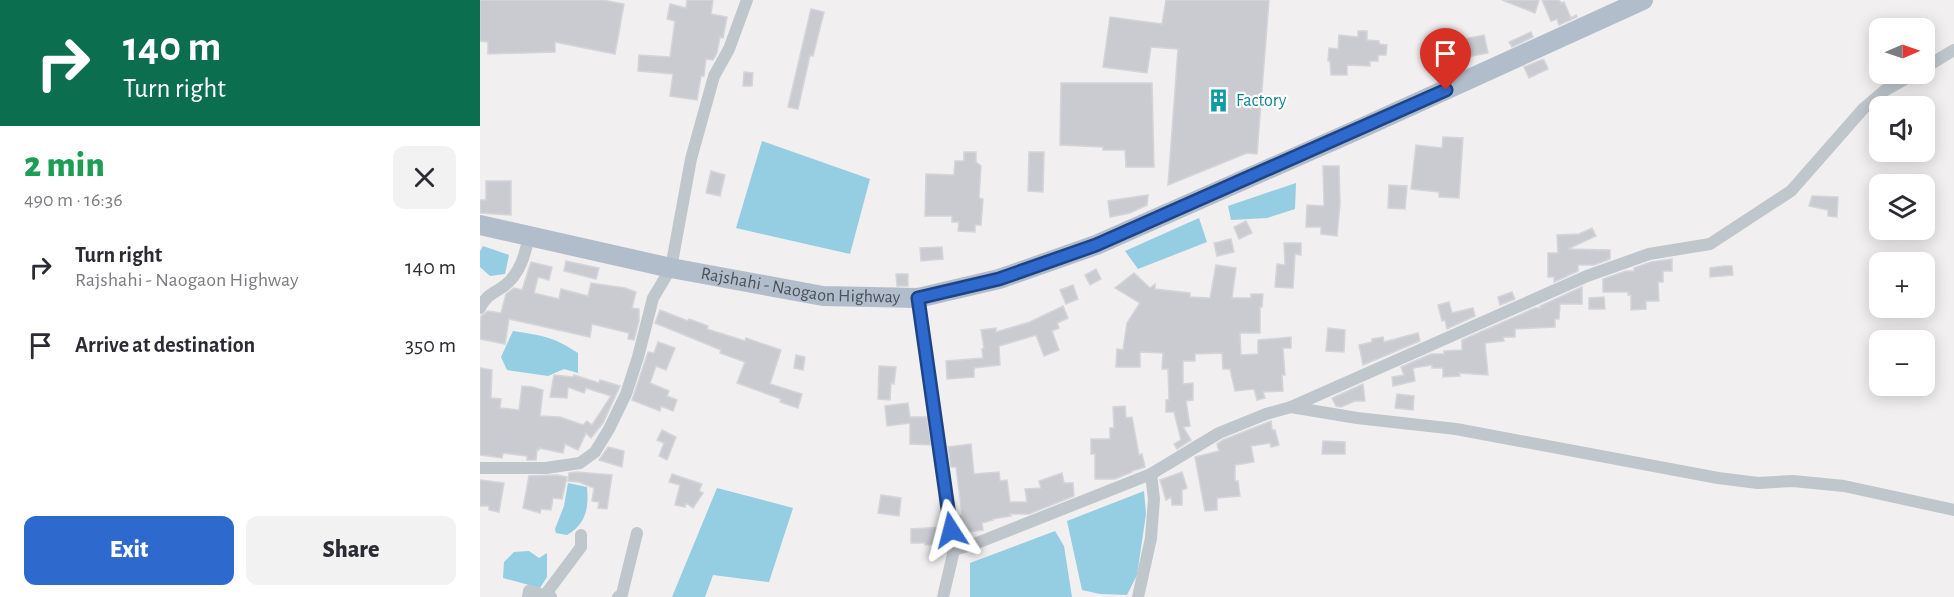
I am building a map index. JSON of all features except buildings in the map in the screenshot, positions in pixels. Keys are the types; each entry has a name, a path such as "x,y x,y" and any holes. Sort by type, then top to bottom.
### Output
{"main road":[{"name":"Rajshahi - Naogaon Highway","path":"480,225 671,268 823,296 918,298 999,279 1096,245 1643,0"}],"street":[{"path":"480,468 546,468 580,463 595,452 626,394 653,298 671,268 691,159 714,76 729,49 747,0"},
{"path":"1935,61 1954,50"},
{"path":"954,550 1150,474 1219,434 1266,414 1291,407 1587,276 1649,254 1710,244 1791,190 1863,109 1884,91 1896,84"},
{"path":"480,308 486,297 505,285 523,263 529,236"},
{"path":"918,298 954,550 943,597"},
{"path":"1291,407 1357,418 1456,429 1718,478 1758,483 1793,481 1844,486 1954,510"},
{"path":"1138,597 1151,538 1154,499 1150,474"},
{"path":"618,597 622,594 638,533"},
{"path":"528,597 529,591 548,596 581,547 581,535"}],"water":[{"path":"762,141 870,179 850,254 736,228"},
{"path":"1296,183 1295,209 1267,218 1231,220 1228,206"},
{"path":"1199,218 1207,242 1138,269 1125,251"},
{"path":"483,246 509,255 505,274 490,276 480,267 480,251"},
{"path":"513,331 547,337 578,353 578,373 564,369 548,376 507,370 501,357"},
{"path":"568,483 587,487 587,509 582,521 567,535 556,533 555,529 564,506"},
{"path":"717,488 793,508 769,582 713,575 705,597 672,597"},
{"path":"1144,491 1146,514 1137,575 1127,595 1100,594 1082,590 1067,521"},
{"path":"1055,531 1064,546 1072,597 970,597 970,563"},
{"path":"529,551 539,558 547,553 547,577 540,588 503,578 504,562 514,552"}],"place":[{"name":"Factory","path":"1218,101"}],"route":[{"path":"951,530 938,452 918,298 999,279 1096,245 1446,90"}]}
